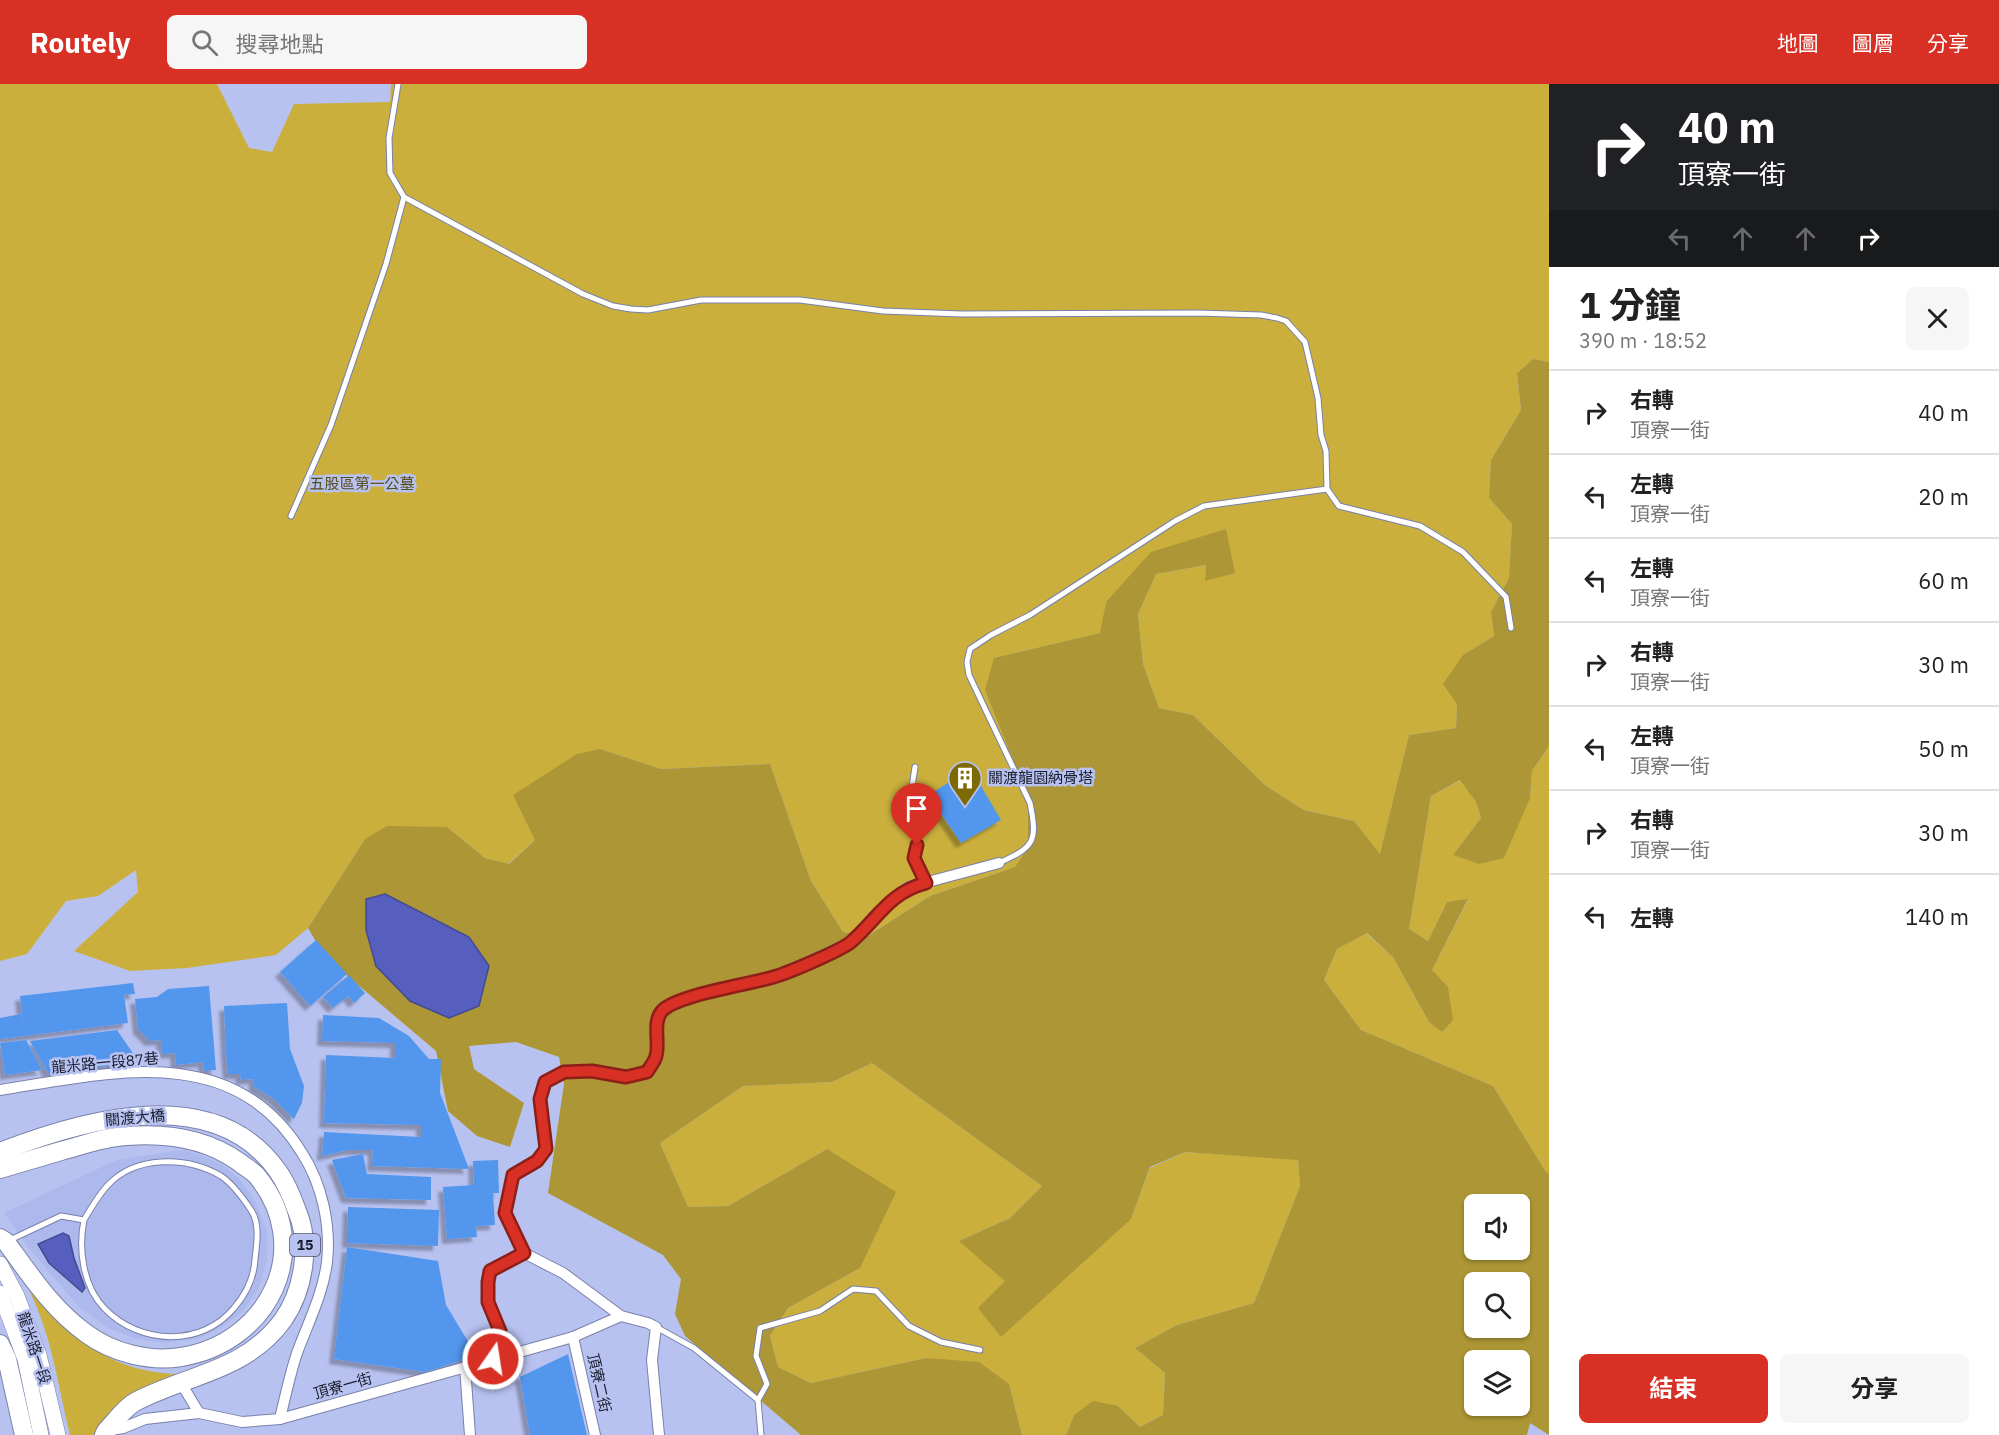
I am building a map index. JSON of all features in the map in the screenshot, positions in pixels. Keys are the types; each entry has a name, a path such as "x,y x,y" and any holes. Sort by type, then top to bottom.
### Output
{"main road":[{"name":"關渡大橋","path":"0,1152 103,1120 173,1115 208,1122 239,1135 259,1150 278,1171 300,1218 305,1247 302,1273 296,1295 284,1318 263,1343 241,1359 133,1403 105,1433"},
{"path":"0,1169 96,1141 128,1136 172,1137 204,1143 231,1156 256,1174 272,1198 281,1223 283,1250 280,1270 271,1296 259,1314 241,1333 214,1349 193,1355 158,1359 122,1352 107,1346 73,1324 48,1299 3,1240"},
{"name":"龍米路一段","path":"0,1264 17,1296 39,1355 58,1435"},
{"name":"龍米路一段","path":"0,1293 25,1359 41,1435"},
{"path":"0,1344 7,1359 24,1435"}],"street":[{"path":"659,1435 652,1360 656,1327 621,1316 563,1273 524,1253 505,1213 513,1175 537,1161 546,1149 540,1099 545,1082 564,1072 592,1071 626,1077 647,1072 656,1056 657,1025 660,1012 669,1006 690,998 780,975 850,943 877,913 909,887 999,863"},
{"name":"龍米路一段87巷","path":"0,1090 140,1072 182,1073 218,1083 241,1094 266,1110 285,1129 309,1164 325,1213 328,1237 327,1263 318,1299 297,1355 280,1419"},
{"path":"493,1359 500,1331 488,1302 490,1271 524,1253"},
{"name":"頂寮一街","path":"105,1433 145,1419 199,1413 242,1422 280,1419 573,1337 621,1316"},
{"name":"頂寮二街","path":"573,1337 595,1435"},
{"path":"465,1367 470,1435"},
{"path":"181,1383 199,1413"}],"lane":[{"path":"398,84 389,138 390,173 404,197 583,294 613,306 648,310 701,300 800,300 883,311 962,314 1199,313 1261,315 1286,321 1305,342 1318,398 1321,435 1326,451 1327,489 1339,506 1420,526 1463,552 1506,597 1511,628"},
{"path":"291,516 331,425 386,264 404,197"},
{"path":"999,863 1025,851 1034,835 1034,824 1030,803 969,675 967,662 970,649 991,634 1030,615 1175,521 1204,506 1327,489"},
{"path":"915,767 910,800 920,832 914,858 926,883"},
{"path":"170,1161 203,1168 222,1177 240,1195 254,1215 257,1238 254,1273 244,1296 226,1318 203,1332 178,1338 143,1331 116,1319 103,1308 91,1287 82,1260 80,1237 84,1220 108,1184 124,1173 147,1163 170,1161"},
{"path":"3,1240 61,1216 84,1220"},
{"path":"761,1435 758,1400 767,1384 756,1356 760,1328 820,1311 853,1289 876,1292 909,1326 941,1342 980,1350"},
{"path":"656,1327 694,1348 758,1400"}],"shaded area":[{"path":"1533,359 1549,362 1549,746 1532,771 1530,798 1504,858 1479,864 1453,855 1481,818 1476,802 1460,780 1431,796 1409,929 1428,941 1447,902 1468,899 1432,970 1448,987 1453,1020 1442,1032 1429,1022 1393,957 1367,933 1337,949 1324,980 1361,1030 1493,1086 1549,1174 1549,1435 1530,1423 1527,1435 1066,1435 1074,1415 1093,1401 1118,1406 1140,1427 1163,1415 1165,1373 1135,1348 1177,1325 1254,1303 1300,1186 1298,1160 1185,1152 1150,1167 1131,1219 1001,1337 978,1308 1005,1281 959,1241 1010,1218 1042,1186 872,1063 832,1082 743,1086 660,1143 688,1207 728,1206 827,1149 896,1192 860,1268 788,1308 770,1336 778,1367 811,1383 926,1358 979,1362 1009,1384 1022,1435 801,1435 685,1336 675,1314 681,1279 663,1255 548,1193 564,1084 559,1057 516,1042 469,1046 474,1069 524,1103 510,1147 477,1136 448,1111 436,1051 325,957 308,928 365,839 387,826 447,827 485,858 509,864 535,840 513,795 577,754 600,749 661,769 770,764 811,881 843,932 868,936 930,896 1015,867 1028,847 1028,797 985,690 994,658 1100,633 1106,602 1151,552 1226,529 1235,573 1205,581 1206,565 1156,574 1138,614 1143,664 1159,708 1193,715 1266,786 1304,810 1354,821 1380,854 1409,735 1456,728 1457,704 1443,684 1463,655 1494,636 1491,612 1509,578 1512,524 1489,498 1491,460 1521,410 1517,373"},
{"path":"385,894 469,937 489,966 479,1006 449,1018 410,1001 376,966 366,930 366,899"},
{"path":"183,1150 206,1157 226,1167 243,1183 256,1203 267,1232 267,1260 258,1290 243,1311 221,1328 198,1339 163,1343 133,1338 108,1328 79,1307 28,1247 4,1213 117,1160"},
{"path":"63,1233 69,1236 85,1288 82,1292 49,1263 38,1244"}],"green space":[{"name":"五股區第一公墓","path":"0,84 217,84 249,148 272,152 294,104 390,102 391,84 1549,84 1549,362 1533,359 1517,373 1521,410 1491,460 1489,498 1512,524 1509,578 1491,612 1494,636 1463,655 1456,728 1409,735 1380,855 1354,821 1304,810 1266,786 1193,715 1159,708 1143,664 1138,614 1156,574 1206,565 1205,581 1227,529 1106,602 1101,633 994,658 1028,797 1028,847 1015,867 930,896 868,936 843,932 811,881 770,764 661,769 600,749 535,840 508,864 485,858 447,827 365,839 308,928 276,955 187,968 130,971 74,951 138,892 136,870 98,896 66,901 27,954 0,961"},
{"path":"1549,746 1549,1174 1493,1086 1361,1030 1324,980 1337,949 1366,933 1393,957 1429,1022 1443,1032 1432,970 1468,900 1447,902 1428,941 1409,929 1431,796 1461,780 1476,802 1481,818 1453,855 1530,798 1532,771"},
{"path":"872,1063 1042,1186 1010,1218 959,1241 1131,1219 1150,1168 1185,1152 1298,1159 1300,1186 1254,1303 1177,1325 1135,1348 1165,1373 1163,1415 1140,1427 1118,1406 1074,1415 1066,1435 1022,1435 1009,1384 926,1358 811,1383 778,1367 770,1336 788,1308 860,1268 827,1149 728,1206 688,1207 660,1143 743,1086 832,1082"},
{"path":"29,1290 63,1325 98,1352 138,1368 161,1373 187,1374 98,1435 70,1435 49,1343"}],"building":[{"name":"關渡龍園納骨塔","path":"971,769 1001,820 961,843 928,795"},
{"path":"316,940 347,974 310,1006 280,972"},
{"path":"349,975 365,993 354,1003 348,996 333,1008 323,997"},
{"path":"133,983 135,994 124,995 128,1023 0,1039 0,1018 21,1014 23,1025 20,996"},
{"path":"209,986 216,1070 204,1071 203,1062 176,1065 175,1053 162,1054 161,1040 150,1041 138,1029 135,999 157,997 168,989"},
{"path":"287,1003 290,1049 304,1086 302,1103 294,1119 273,1098 254,1087 254,1079 241,1080 240,1074 228,1074 226,1053 224,1006"},
{"path":"323,1015 379,1018 409,1036 429,1059 441,1059 440,1093 469,1169 372,1166 373,1150 348,1150 322,1156 324,1132 421,1137 421,1125 324,1123 326,1055 395,1058 395,1043 322,1041"},
{"path":"117,1030 139,1062 48,1073 30,1041"},
{"path":"26,1040 42,1070 5,1075 0,1043"},
{"path":"363,1154 367,1174 431,1177 431,1200 346,1198 332,1160"},
{"path":"498,1160 499,1193 493,1193 495,1225 476,1226 477,1237 447,1239 443,1187 474,1185 473,1161"},
{"path":"348,1207 439,1210 438,1246 347,1243"},
{"path":"347,1247 438,1261 446,1305 469,1343 481,1341 485,1353 425,1372 334,1359"},
{"path":"568,1354 587,1435 530,1435 520,1377"}],"place":[{"name":"關渡龍園納骨塔","path":"965,807"}],"route":[{"path":"493,1359 500,1331 488,1302 490,1271 524,1253 505,1213 513,1175 537,1161 546,1149 540,1099 545,1082 564,1072 592,1071 626,1077 647,1072 656,1056 657,1025 660,1012 669,1006 690,998 780,975 850,943 877,913 900,893 909,887 926,883 914,858 917,845"}]}
